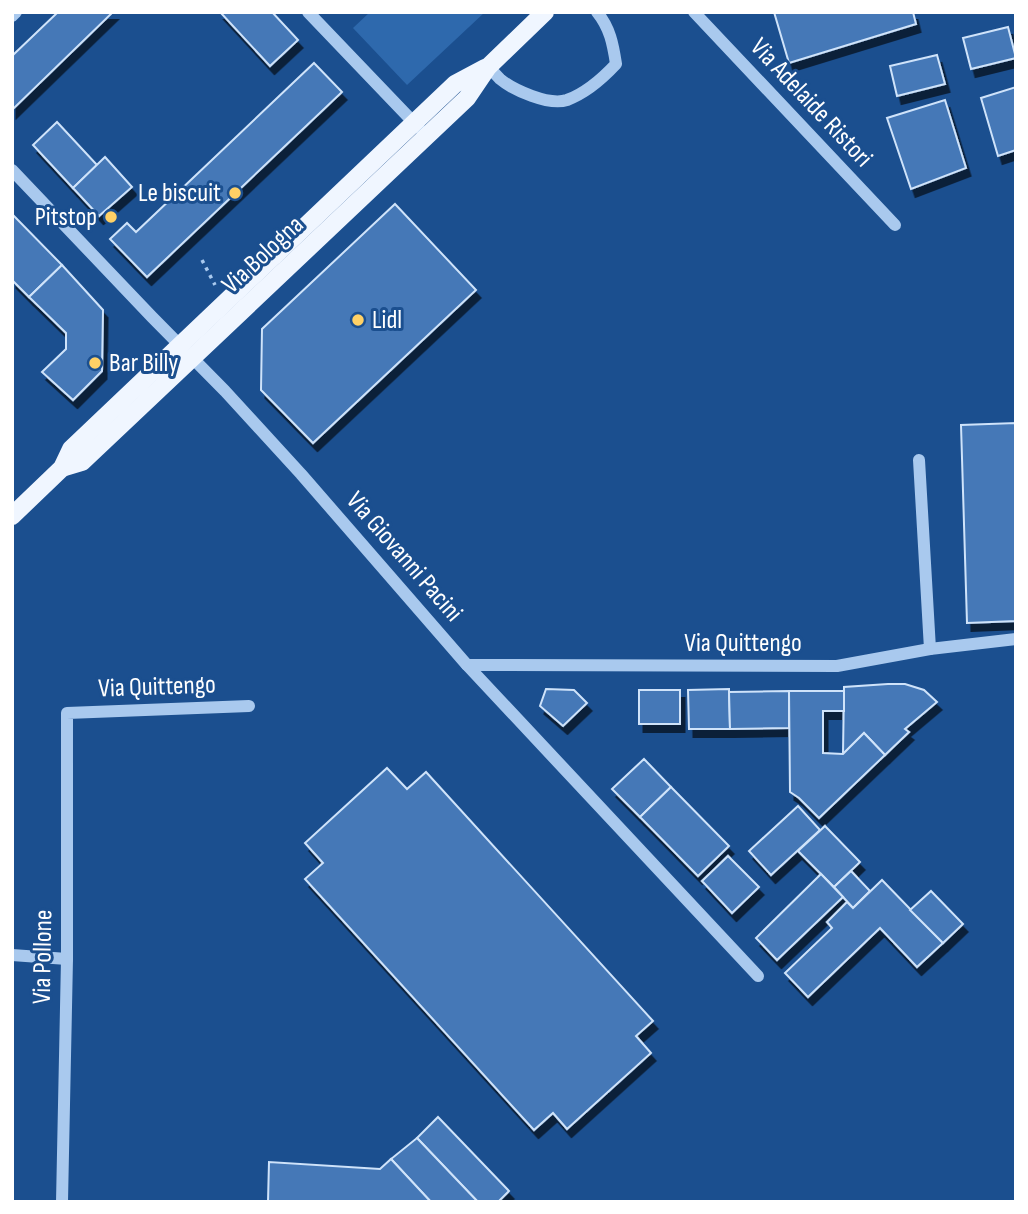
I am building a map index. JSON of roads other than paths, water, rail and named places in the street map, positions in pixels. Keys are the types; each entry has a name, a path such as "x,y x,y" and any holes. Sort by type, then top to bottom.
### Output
{"main road":[{"name":"Via Bologna","path":"12,516 62,468 71,449 187,351 420,130 455,84 488,66 545,12"}],"street":[{"path":"308,12 420,130"},
{"path":"488,66 501,80 520,91 544,100 565,101 599,81 615,64 613,42 605,22 597,12"},
{"name":"Via Adelaide Ristori","path":"694,12 895,225"},
{"name":"Via Giovanni Pacini","path":"12,170 187,351 301,474 467,665 758,976"},
{"path":"919,460 930,649"},
{"name":"Via Quittengo","path":"467,665 837,666 930,649 1016,639"},
{"name":"Via Quittengo","path":"67,713 249,706"},
{"name":"Via Pollone","path":"62,1202 67,713"},
{"path":"12,956 66,959"}],"place":[{"name":"Le biscuit","path":"235,193"},
{"name":"Pitstop","path":"111,217"},
{"name":"Lidl","path":"358,320"},
{"name":"Bar Billy","path":"95,363"}]}
